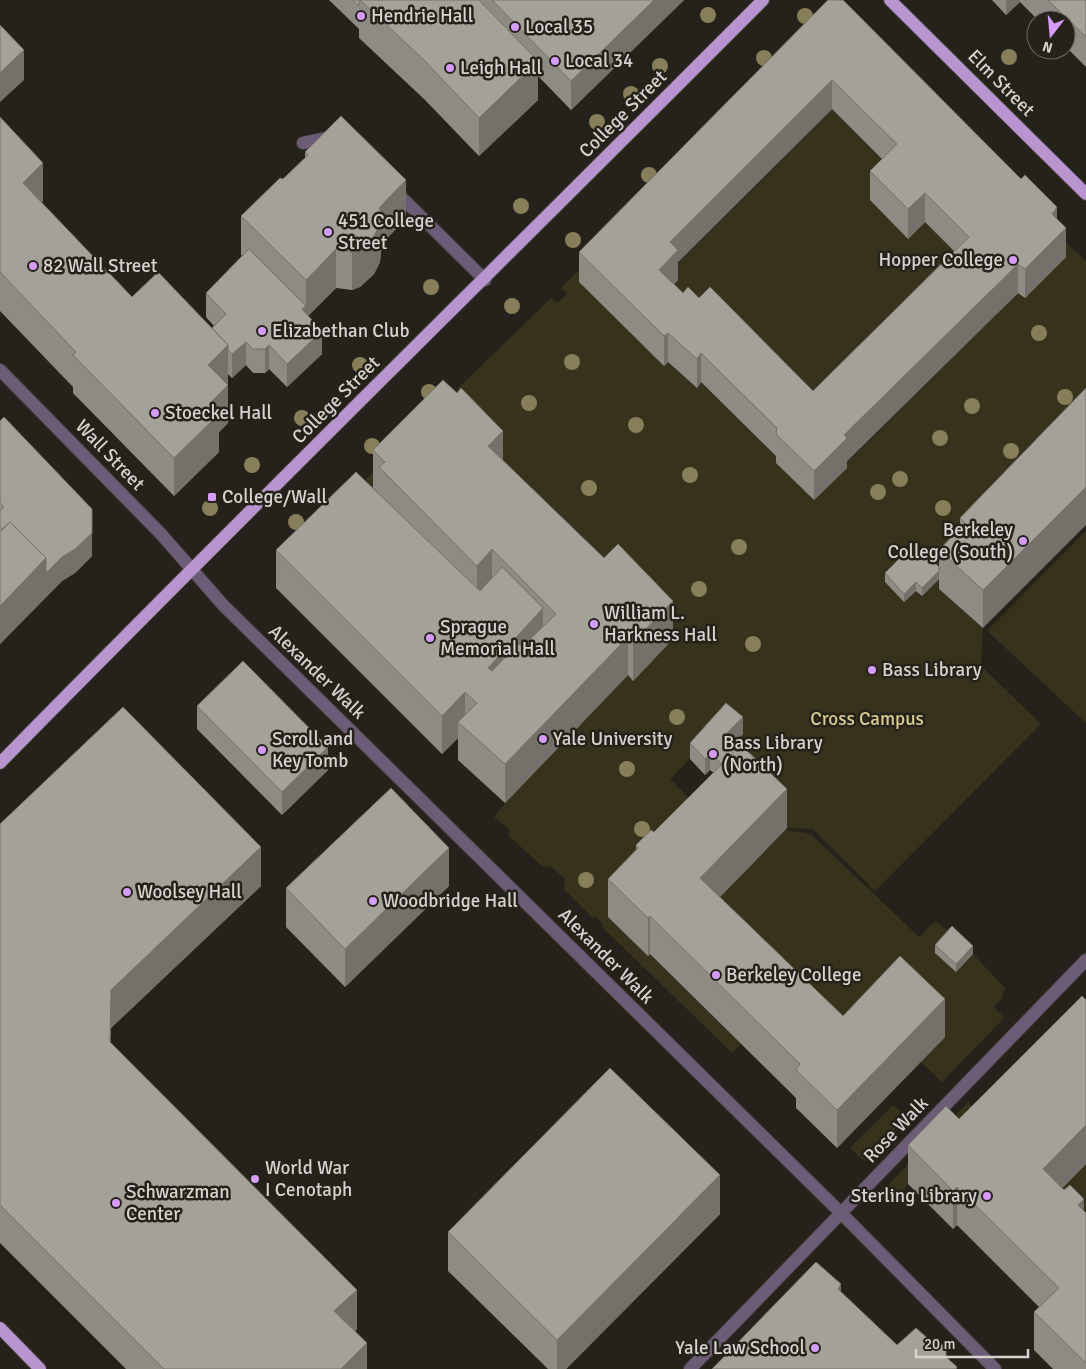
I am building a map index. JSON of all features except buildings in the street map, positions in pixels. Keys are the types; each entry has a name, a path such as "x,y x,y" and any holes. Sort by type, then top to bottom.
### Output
{"main road":[{"name":"College Street","path":"0,763 191,569 485,280 763,0"},
{"name":"Elm Street","path":"890,0 1086,194"},
{"path":"0,1328 40,1369"}],"street":[{"path":"303,143 341,136 348,142"},
{"path":"388,183 485,280"},
{"name":"Wall Street","path":"0,370 161,534 191,569"},
{"name":"Alexander Walk","path":"191,569 230,612 996,1369"},
{"name":"Rose Walk","path":"690,1369 1086,960"}],"green space":[{"path":"832,109 897,173 907,239 925,222 969,266 813,420 659,299 670,271"},
{"name":"Cross Campus","path":"609,239 579,282 664,365 668,362 697,388 701,382 777,457 777,463 814,500 847,468 845,464 1018,293 1025,298 1066,257 1063,240 1086,261 1086,428 939,589 983,628 981,666 1041,724 875,891 813,829 787,828 741,784 690,759 670,779 708,817 648,956 650,954 741,1044 732,1053 601,926 603,924 596,917 594,919 564,889 565,879 550,866 543,867 509,836 509,829 494,817 505,803 628,675 633,680 673,640 374,488 385,500 364,483 439,407 457,395 457,389 551,298 557,303 567,294 561,288","holes":["915,551 922,596 916,591 904,602"]},
{"path":"1086,531 1086,723 987,631"},
{"path":"785,830 811,834 919,937 935,921 952,934 956,972 973,954 1005,988 1002,998 994,1006 1004,1018 942,1082 921,1062 862,1036 700,917"},
{"path":"968,1102 981,1115 908,1184 899,1198 887,1186"},
{"path":"893,1105 907,1117 864,1161 850,1148"},
{"path":"1086,1164 1086,1252 1043,1208"}],"place":[{"name":"Hendrie Hall","path":"361,16"},
{"name":"Local 35","path":"515,27"},
{"name":"Local 34","path":"555,61"},
{"name":"Leigh Hall","path":"450,68"},
{"name":"451 College Street","path":"328,232"},
{"name":"Hopper College","path":"1013,260"},
{"name":"82 Wall Street","path":"33,266"},
{"name":"Elizabethan Club","path":"262,331"},
{"name":"Stoeckel Hall","path":"155,413"},
{"name":"College/Wall","path":"212,497"},
{"name":"Berkeley College (South)","path":"1023,541"},
{"name":"William L. Harkness Hall","path":"594,624"},
{"name":"Sprague Memorial Hall","path":"430,638"},
{"name":"Bass Library","path":"872,670"},
{"name":"Yale University","path":"543,739"},
{"name":"Scroll and Key Tomb","path":"262,750"},
{"name":"Bass Library (North)","path":"713,754"},
{"name":"Woolsey Hall","path":"127,892"},
{"name":"Woodbridge Hall","path":"373,901"},
{"name":"Berkeley College","path":"716,975"},
{"name":"World War I Cenotaph","path":"255,1179"},
{"name":"Sterling Library","path":"987,1196"},
{"name":"Schwarzman Center","path":"116,1203"},
{"name":"Yale Law School","path":"815,1348"}]}
